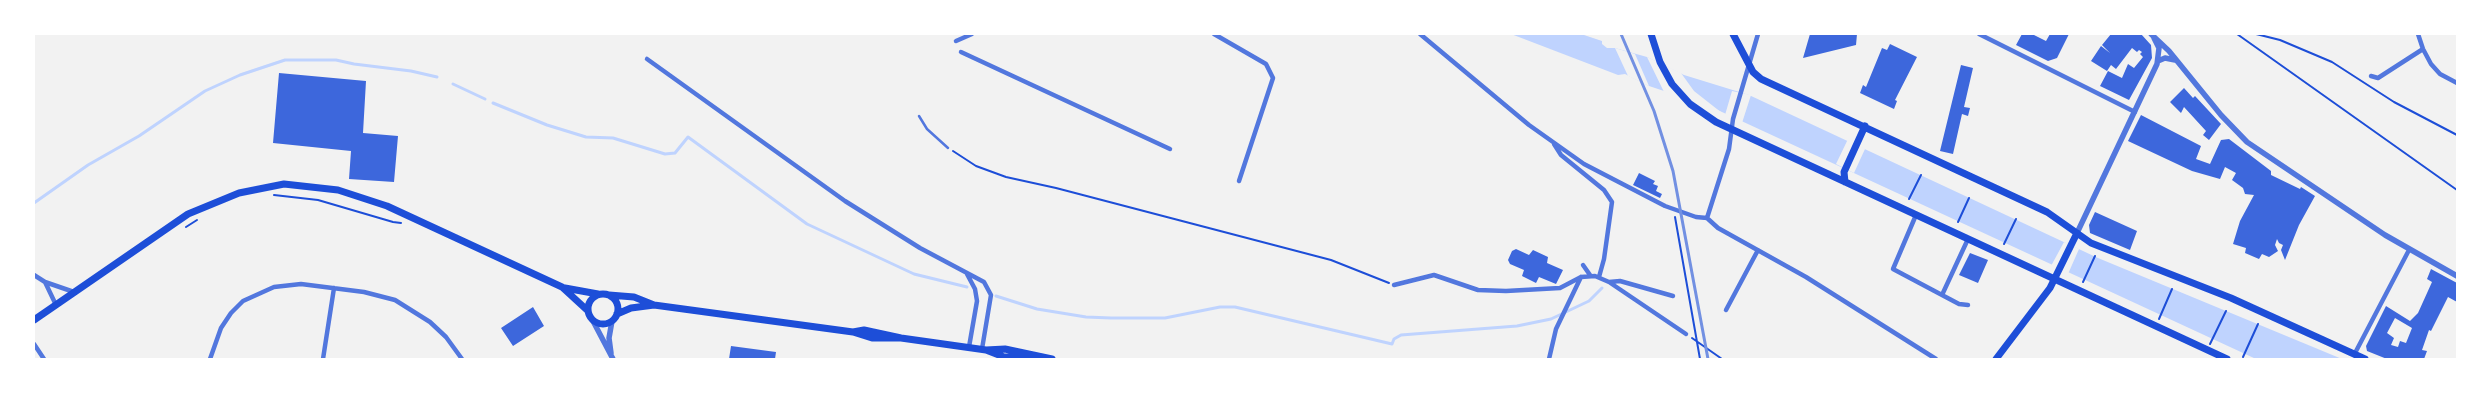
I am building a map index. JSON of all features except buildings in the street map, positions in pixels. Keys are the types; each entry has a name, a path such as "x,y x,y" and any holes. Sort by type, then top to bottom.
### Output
{"main road":[{"path":"1651,34 1660,62 1672,84 1683,97 1705,115 1731,129 2227,359"},
{"path":"1732,34 1755,74 1761,79 1866,126 2047,212 2100,246 2256,308 2353,357 2365,359"},
{"path":"1845,182 1843,176 1845,169 1866,126"},
{"path":"34,320 188,214 224,198 257,188 293,184 321,187 362,197 406,215 562,287 598,294 634,297 654,305 853,332 873,331 901,338 984,350 1005,350 1052,359"},
{"path":"1996,359 2055,280 2077,233"},
{"path":"562,287 587,310 593,321 602,324 612,321 617,314 631,308 654,305"},
{"path":"587,310 589,302 598,294"},
{"path":"609,295 616,301 617,314"}],"street":[{"path":"956,41 972,34"},
{"path":"1214,34 1266,64 1273,78 1239,180"},
{"path":"1420,34 1554,144 1600,173 1674,210 1696,218 1707,218 1718,228 1758,250 1936,359"},
{"path":"1707,218 1729,149 1733,118 1758,34"},
{"path":"1979,34 2135,112"},
{"path":"2077,233 2158,61 2159,48 2152,34"},
{"path":"2152,34 2242,137 2292,174 2409,250 2457,276"},
{"path":"2418,34 2422,49 2435,69 2457,83"},
{"path":"2370,76 2376,78 2384,74 2422,49"},
{"path":"961,52 1170,149"},
{"path":"2158,61 2165,58 2175,60"},
{"path":"647,59 846,201 967,274 984,282 990,291 984,350"},
{"path":"1554,144 1561,155 1604,190 1612,202 1604,259 1599,276"},
{"path":"1916,215 1893,269 1959,304 1968,305"},
{"path":"1942,295 1968,239"},
{"path":"1726,310 1758,250"},
{"path":"2353,357 2409,250"},
{"path":"1583,266 1590,275"},
{"path":"967,274 975,289 977,301 969,347"},
{"path":"34,275 45,282 74,293"},
{"path":"1394,284 1434,275 1478,290 1506,291 1560,288 1581,277 1599,276 1686,334"},
{"path":"1549,359 1553,337 1581,277"},
{"path":"1610,282 1620,281 1673,296"},
{"path":"45,282 56,305"},
{"path":"210,359 214,342 225,321 236,307 251,296 283,285 301,284 378,295 412,309 439,330 462,359"},
{"path":"323,359 334,288"},
{"path":"593,321 612,357"},
{"path":"612,321 609,338 612,357"},
{"path":"34,344 44,359"}],"lane":[{"path":"919,116 927,129 948,148"}],"path":[{"path":"2237,34 2457,190"},
{"path":"2256,34 2273,38 2323,58 2366,85 2457,135"},
{"path":"948,148 976,166 1006,177 1056,188 1331,260 1394,284"},
{"path":"1909,199 1921,175"},
{"path":"268,196 293,196 318,200 397,223 402,223 406,215"},
{"path":"1958,222 1970,198"},
{"path":"1674,210 1700,359"},
{"path":"182,229 202,217"},
{"path":"2004,244 2016,219"},
{"path":"2083,282 2095,256"},
{"path":"2160,317 2172,289"},
{"path":"2212,340 2226,311"},
{"path":"2243,356 2258,324"},
{"path":"1686,334 1722,359"}],"water":[{"path":"1511,34 1581,34 1602,41 1602,44 1607,48 1615,48 1647,57 1684,75 1749,95 2098,258 2342,359 2256,359 1709,106 1649,86 1625,74 1618,75"}],"pier":[{"path":"1615,48 1635,54 1649,86 1628,76"},
{"path":"1647,57 1681,73 1694,91 1722,113 1664,92"},
{"path":"1732,91 1751,95 1742,123 1725,115"},
{"path":"1848,139 1865,149 1854,173 1836,164"},
{"path":"2064,242 2079,249 2068,274 2051,266"}],"waterway":[{"path":"34,203 88,165 139,136 205,91 240,75 285,60 336,60 411,71 437,77"},
{"path":"453,84 485,99"},
{"path":"493,103 547,125 586,137 613,138 665,154 675,153 688,137 807,224 914,274 967,287"},
{"path":"996,296 1037,309 1086,317 1165,318 1220,307 1235,307 1392,344 1394,339 1401,335 1517,326 1551,319 1589,301 1602,288"}],"railway":[{"path":"1621,34 1654,111 1673,171 1708,359"}]}
